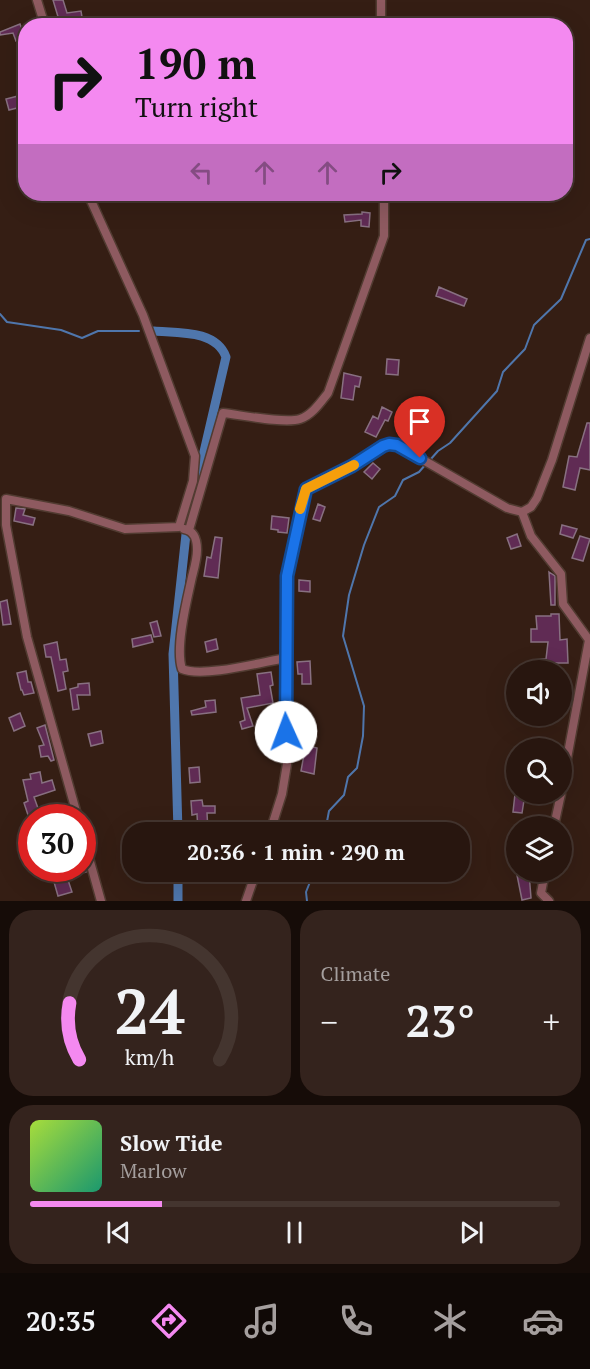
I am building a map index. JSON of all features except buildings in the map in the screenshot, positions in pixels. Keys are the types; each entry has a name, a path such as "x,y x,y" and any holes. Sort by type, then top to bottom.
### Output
{"street":[{"path":"37,0 43,18"},
{"path":"381,0 381,18"},
{"path":"91,201 143,315 195,456 193,481 179,527"},
{"path":"189,530 223,413 299,420 312,412 328,393 384,236 384,201"},
{"path":"273,822 282,794 286,764 287,576 306,489 389,444 397,445 433,464 507,508 522,512 531,507 537,498 552,460 590,338"},
{"path":"74,804 27,637 3,498 69,511 125,529 179,527 189,530 196,537 197,552 187,596 179,658 182,669 189,672 227,669 286,658"},
{"path":"522,512 531,536 561,574 563,604 589,640 571,738"},
{"path":"96,882 101,901"},
{"path":"246,901 253,882"},
{"path":"543,882 541,893 549,901"}],"waterway":[{"path":"430,460 450,443 497,391 503,372 525,349 534,325 561,299 586,240 590,239"},
{"path":"0,314 7,322 61,330 82,338 98,331 139,331"},
{"path":"154,331 205,337 221,348 226,357 187,525 173,654 178,822"},
{"path":"327,822 329,811 344,795 348,777 357,768 363,736 364,706 343,636 349,595 364,545 379,507 395,496 403,480 419,472 426,464"},
{"path":"178,882 178,901"},
{"path":"307,901 306,892 310,882"}],"slow traffic":[{"path":"300,509 306,489 354,465"}],"route":[{"path":"286,732 287,576 306,489 389,444 397,445 420,458"}]}
